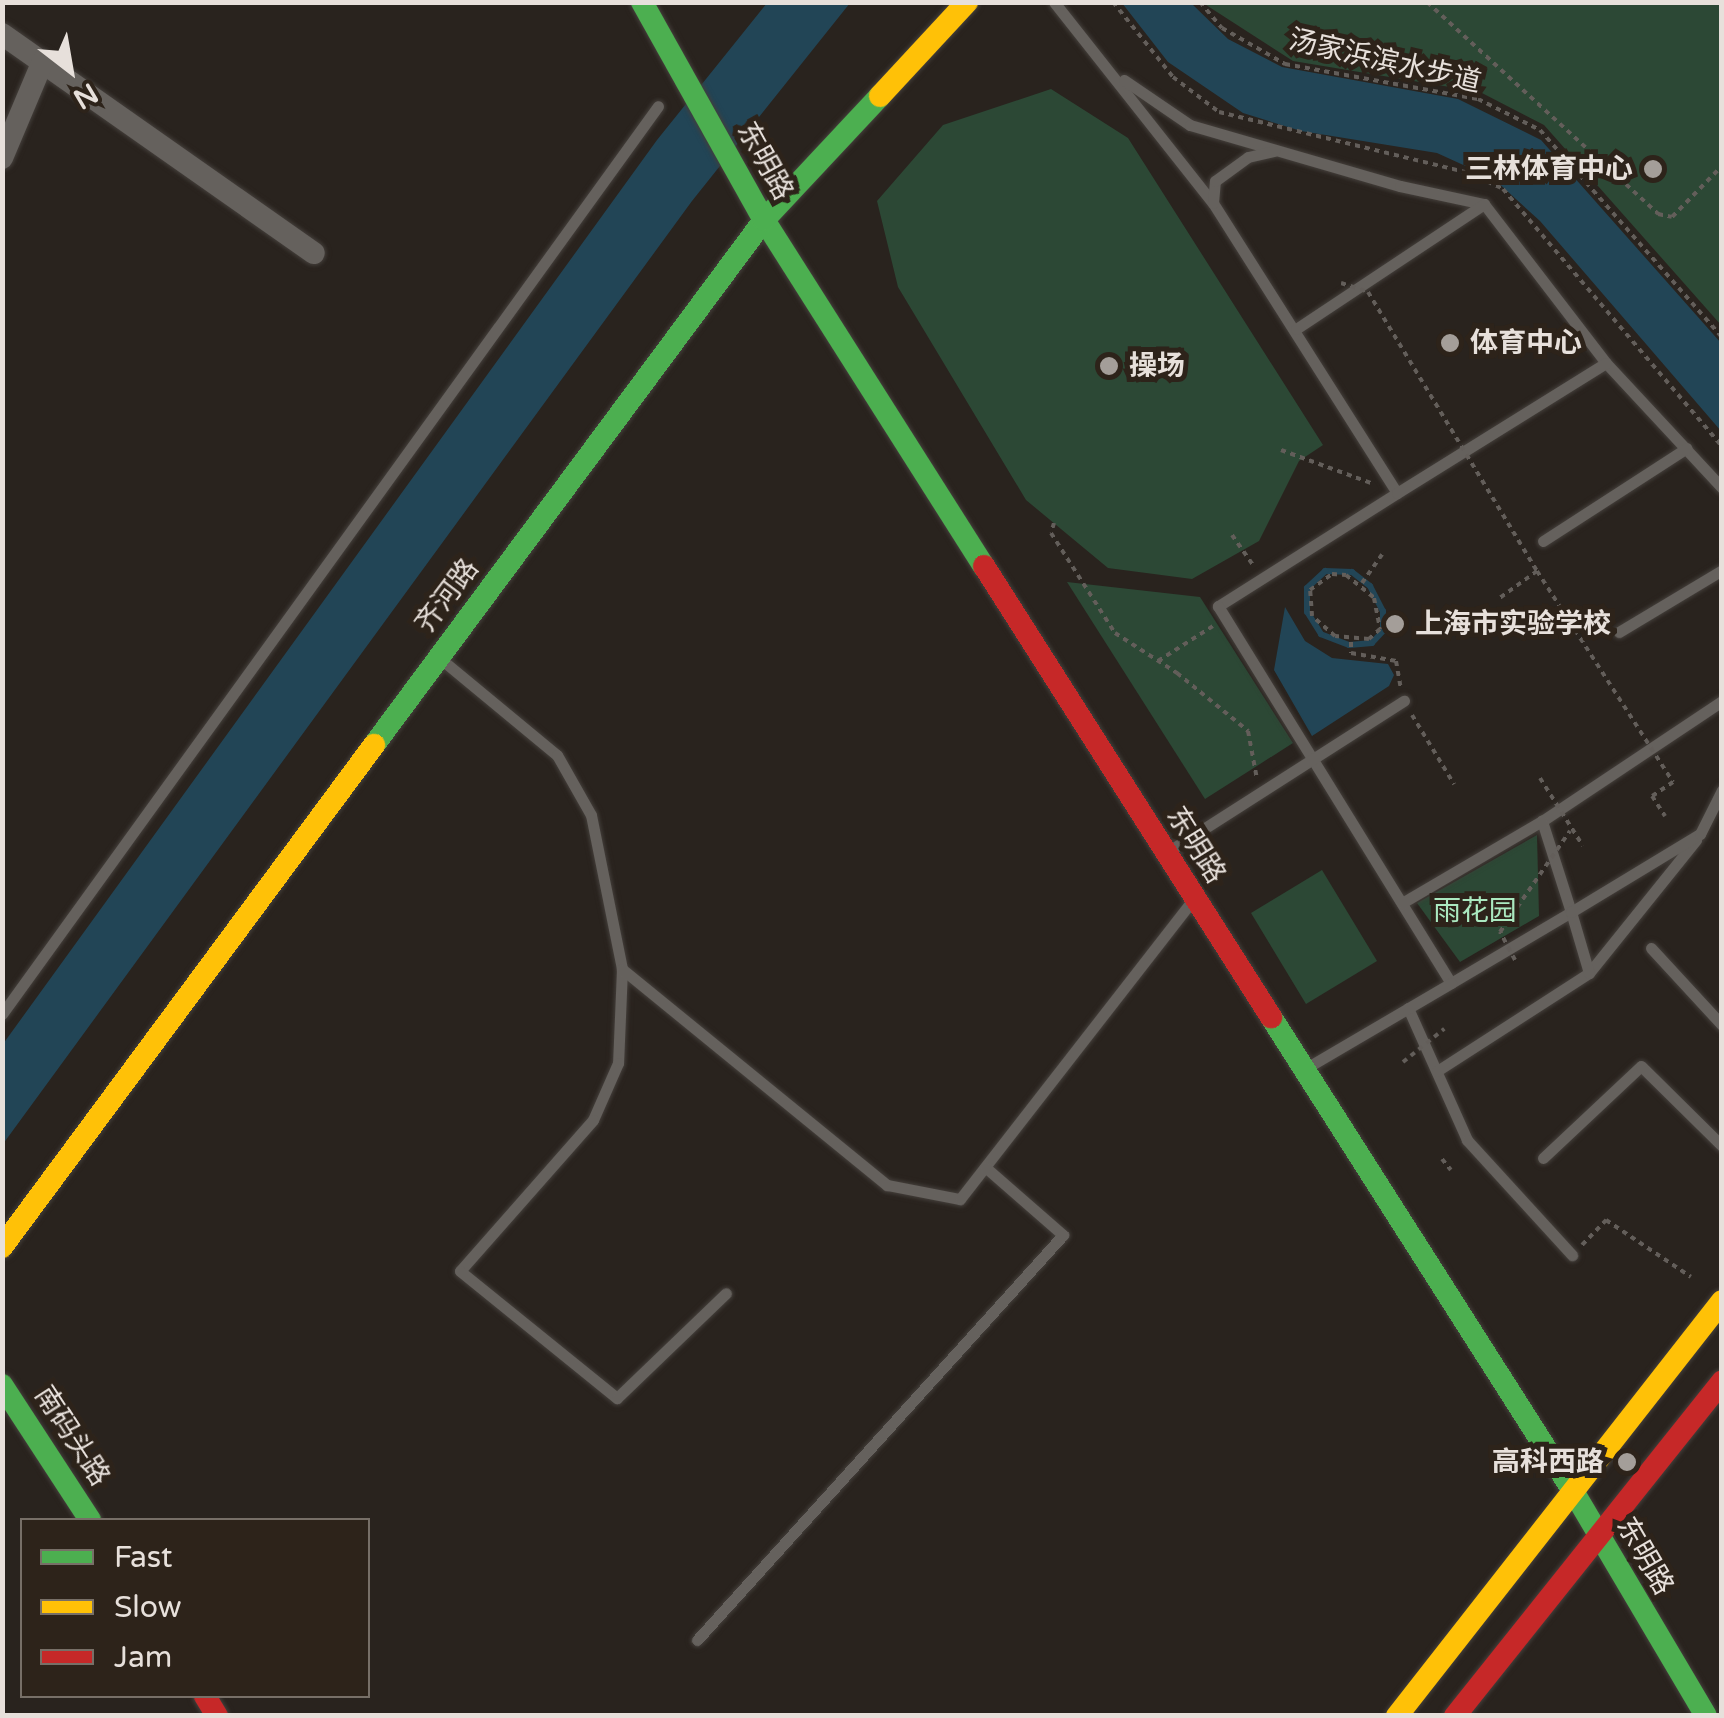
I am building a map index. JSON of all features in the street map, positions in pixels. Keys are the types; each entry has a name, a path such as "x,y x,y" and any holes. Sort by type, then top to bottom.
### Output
{"main road":[{"name":"东明路","path":"642,2 764,220 1573,1492 1706,1715"},
{"name":"齐河路","path":"2,1247 764,220 967,2"},
{"path":"1397,1716 1722,1301"},
{"path":"1455,1716 1722,1382"},
{"name":"南码头路","path":"2,1384 89,1518"}],"street":[{"path":"2,34 314,253"},
{"path":"2,158 43,60"}],"lane":[{"path":"1054,2 1116,74 1213,204 1397,493"},
{"path":"1116,74 1190,125 1484,204 1606,363 1722,488"},
{"path":"2,1014 658,106"},
{"path":"1213,204 1215,181 1248,156 1280,150"},
{"path":"1296,329 1484,204"},
{"path":"1451,983 1218,606 1606,363"},
{"path":"1544,542 1687,448"},
{"path":"1619,632 1722,570"},
{"path":"438,658 557,755 591,814 622,968 618,1063 593,1120 460,1271 616,1398 726,1294"},
{"path":"1402,903 1542,821 1722,700"},
{"path":"1165,853 1404,701"},
{"path":"1437,1072 1589,973 1700,834 1722,790"},
{"path":"1542,821 1589,973"},
{"path":"1303,1070 1700,834"},
{"path":"622,968 887,1184 960,1199 1194,898"},
{"path":"1650,948 1722,1026"},
{"path":"1408,1008 1467,1140 1572,1255"},
{"path":"1542,1158 1641,1066 1722,1146"},
{"path":"698,1640 1064,1235 986,1167"}],"path":[{"name":"汤家浜滨水步道","path":"1200,2 1222,28 1286,64 1478,99 1540,130 1722,337"},
{"path":"1427,2 1658,214 1672,216 1722,166"},
{"path":"1341,282 1368,292 1537,571 1673,782 1652,796 1665,816"},
{"path":"1281,450 1397,493"},
{"path":"1054,523 1051,533 1115,633 1248,731 1260,793"},
{"path":"1232,535 1262,578"},
{"path":"1360,585 1382,554"},
{"path":"1498,600 1537,571"},
{"path":"1346,575 1360,585 1378,607 1380,629 1369,639 1351,644 1321,628 1312,616 1310,590 1320,578 1346,575"},
{"path":"1158,661 1225,618"},
{"path":"1540,778 1583,846"},
{"path":"1514,960 1500,932 1570,831"},
{"path":"1403,1062 1444,1029"},
{"path":"1442,1159 1450,1170"},
{"path":"1572,1255 1606,1220 1691,1278"}],"green space":[{"name":"三林体育中心","path":"1203,3 1721,3 1721,325 1544,125 1480,92 1293,61"},
{"name":"操场","path":"1051,89 1128,138 1323,445 1299,461 1259,541 1192,579 1108,568 1026,500 898,287 877,201 943,125"},
{"path":"1067,582 1200,597 1293,743 1205,799"},
{"name":"雨花园","path":"1537,835 1539,916 1460,962 1417,903"},
{"path":"1322,870 1377,961 1306,1004 1251,913"}],"water":[{"path":"767,3 850,3 692,201 3,1144 3,1044 657,140"},
{"path":"1122,3 1191,3 1228,39 1282,67 1458,99 1541,140 1721,343 1721,431 1540,221 1494,179 1437,153 1301,131 1243,113 1168,62"},
{"path":"1285,607 1305,641 1332,658 1388,664 1394,675 1389,686 1312,736 1274,670"}],"waterway":[{"path":"1325,571 1352,572 1370,586 1383,611 1383,631 1372,643 1349,645 1321,634 1307,612 1307,588 1325,571"}],"traffic: fast":[{"path":"642,2 764,220 984,566"},
{"path":"374,745 764,220 880,96"},
{"path":"1271,1017 1573,1491 1706,1716"},
{"path":"2,1385 89,1518"}],"traffic: slow":[{"path":"880,96 967,2"},
{"path":"2,1247 374,745"},
{"path":"1397,1716 1722,1301"}],"traffic: jam":[{"path":"984,566 1271,1017"},
{"path":"1455,1716 1722,1381"},
{"path":"206,1698 217,1716"}],"place":[{"name":"三林体育中心","path":"1653,169"},
{"name":"体育中心","path":"1450,343"},
{"name":"操场","path":"1109,366"},
{"name":"上海市实验学校","path":"1395,624"},
{"name":"高科西路","path":"1627,1462"}]}
